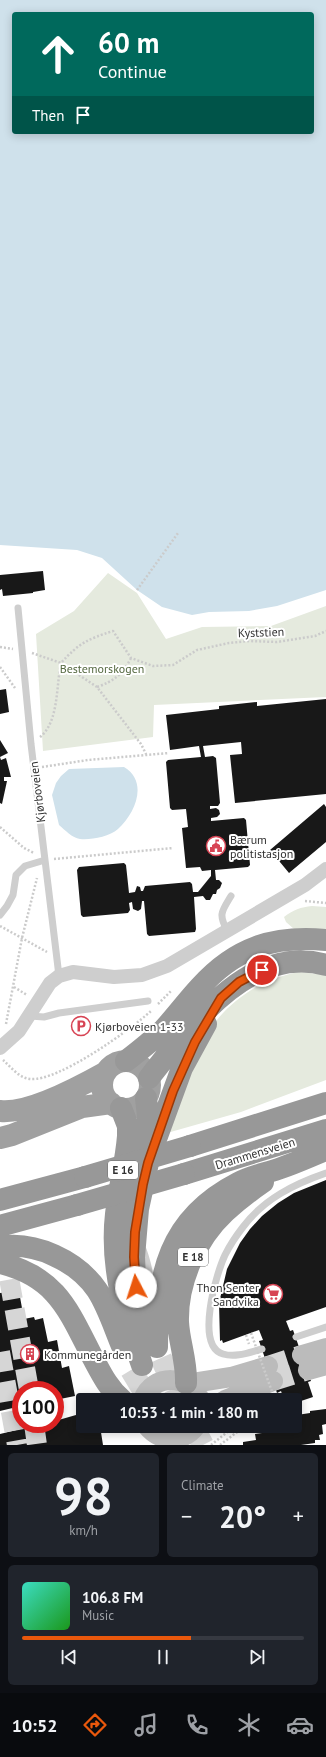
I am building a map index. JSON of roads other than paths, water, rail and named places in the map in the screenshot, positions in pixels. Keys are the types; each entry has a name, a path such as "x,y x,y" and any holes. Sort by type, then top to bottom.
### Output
{"highway":[{"path":"0,1111 15,1112 26,1109 85,1083 106,1072 111,1066 126,1061 164,1029 223,964 250,948 282,940 299,938 326,940"},
{"path":"0,1138 12,1135 76,1109 116,1106 135,1107 205,1011 239,982 262,970 276,966 302,962 326,965"},
{"name":"E 16","path":"148,1360 143,1318 137,1296 134,1257 138,1208 148,1163 182,1068 195,1042 221,998"},
{"path":"126,1061 140,1065 148,1088"},
{"name":"E 16","path":"106,1072 104,1077 104,1094 116,1106 128,1126 128,1136 116,1214 115,1256 127,1318 148,1360"},
{"name":"E 16","path":"148,1088 148,1163"},
{"path":"298,1113 326,1091"},
{"path":"0,1200 85,1177 326,1104"},
{"name":"Drammensveien","path":"0,1226 184,1174 326,1130"},
{"name":"E 18","path":"148,1360 162,1277 172,1250 183,1229 200,1209 222,1192 239,1182 326,1150"},
{"name":"E 18","path":"192,1389 185,1366 178,1320 182,1287 192,1258 207,1233 224,1212 283,1167"},
{"path":"0,1246 31,1247 61,1258 77,1269 90,1281 97,1290 109,1313 148,1360"},
{"path":"0,1263 23,1271 50,1287 69,1312 101,1372 114,1393"}],"main road":[{"path":"308,1357 326,1348"},
{"path":"147,1393 150,1388 158,1382 172,1380 192,1389 199,1382 231,1377 270,1374"},
{"path":"237,1393 270,1374"},
{"path":"150,1434 175,1439 189,1433"}],"street":[{"path":"0,1048 19,1031 50,983 59,976 73,972 114,977 142,975 167,966 305,885 326,869"}],"lane":[{"name":"Kjørboveien","path":"18,608 31,744 59,976"},
{"path":"0,915 13,895 16,875 25,866 45,860"},
{"path":"227,930 222,921 221,912 231,896"},
{"path":"30,1016 44,1018 58,1013 148,1001"},
{"path":"270,1374 232,1355 219,1352 211,1343 209,1335 210,1314 218,1274 233,1241 243,1226 256,1212 290,1187 326,1173"},
{"path":"135,1232 147,1257 150,1276 158,1304"},
{"path":"308,1357 326,1327"}],"tunnel":[{"path":"4,1250 27,1381"},
{"path":"0,1352 17,1445"},
{"path":"268,1366 302,1355"},
{"path":"161,1358 177,1393"},
{"path":"131,1370 145,1393"},
{"path":"273,1381 308,1370"},
{"path":"35,1433 37,1445"},
{"path":"197,1433 203,1445"}],"place":[{"name":"Bærum politistasjon","path":"216,846"},
{"name":"Kjørboveien 1-33","path":"81,1026"},
{"name":"Thon Senter Sandvika","path":"273,1294"},
{"name":"Kommunegården","path":"30,1354"}],"park label":[{"name":"Bestemorskogen","path":"102,668"}]}
